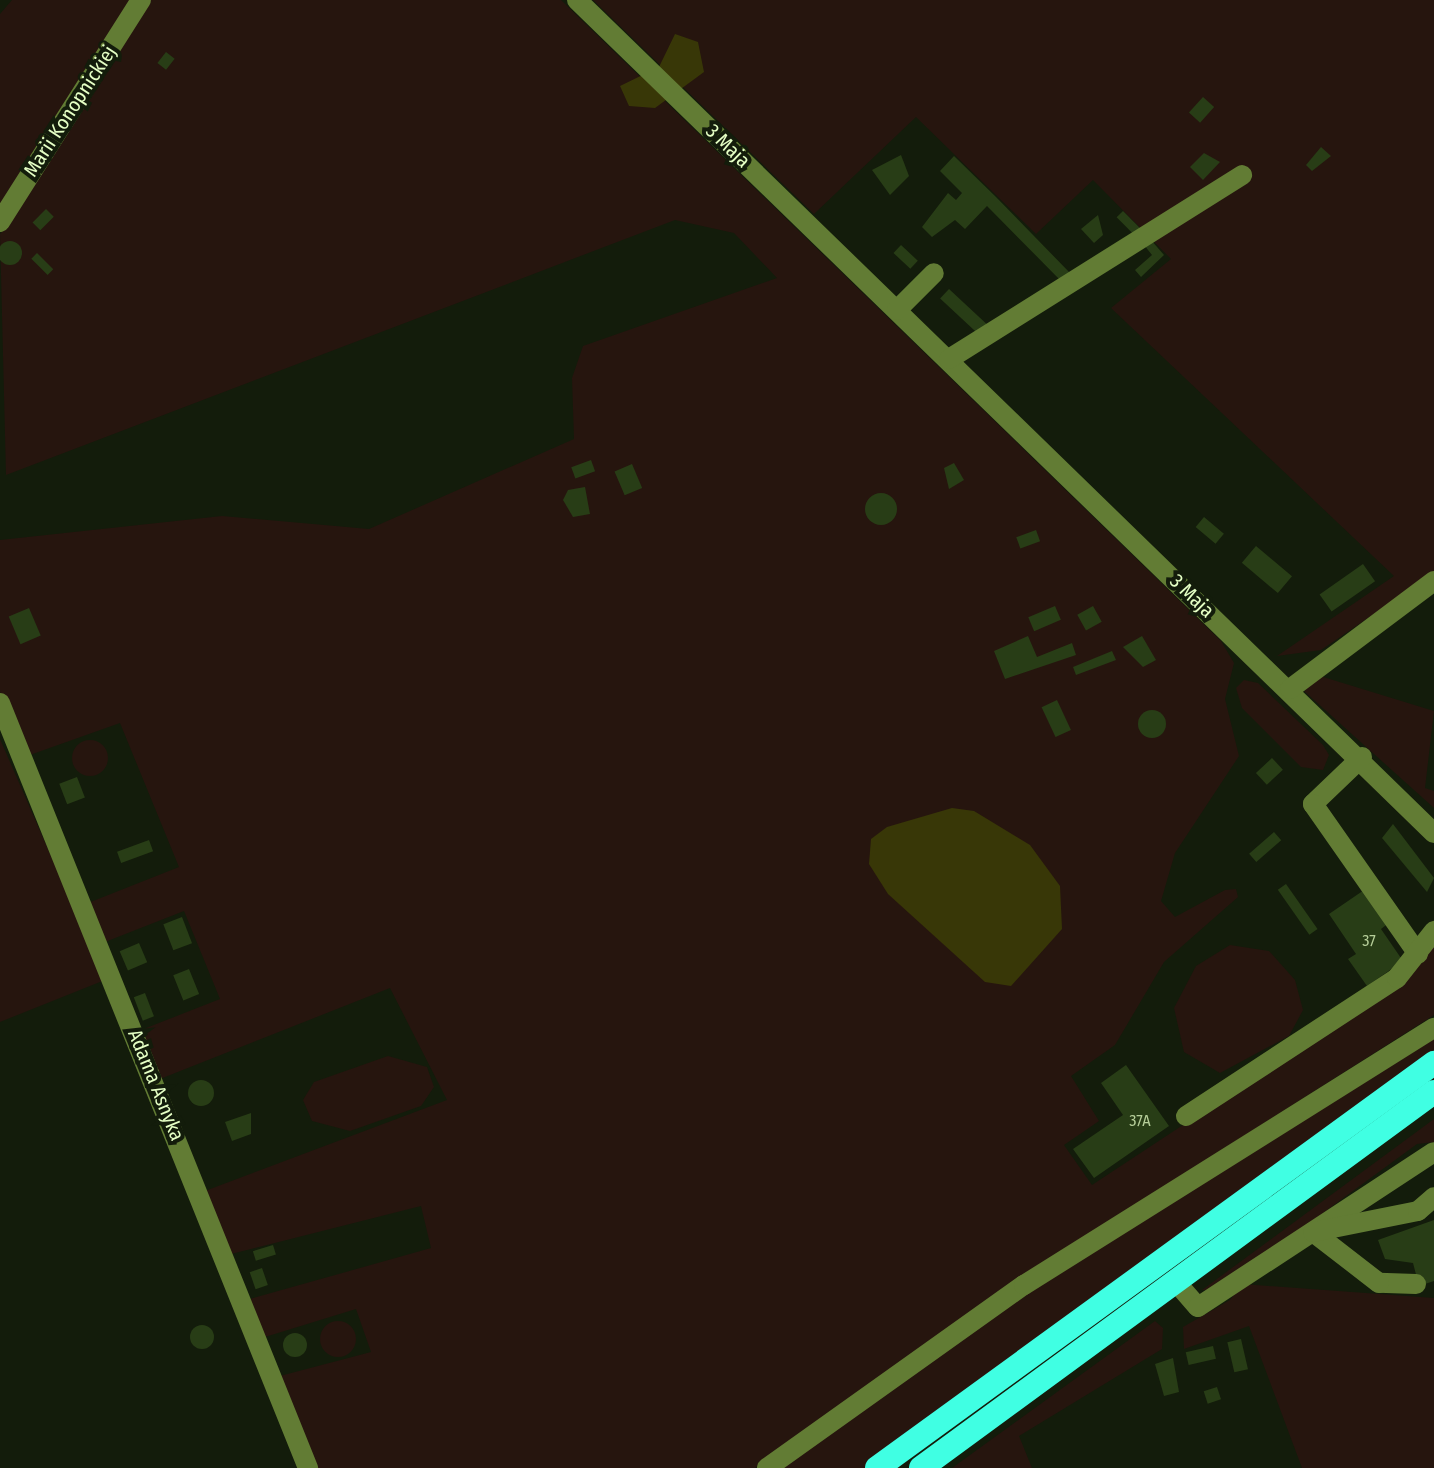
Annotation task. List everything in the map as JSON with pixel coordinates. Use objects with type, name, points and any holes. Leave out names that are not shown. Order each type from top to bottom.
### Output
[{"type":"highway","points":[[877,1468],[1434,1063]]},
{"type":"highway","points":[[921,1468],[1434,1092]]},
{"type":"street","name":"Marii Konopnickiej","points":[[0,222],[141,0]]},
{"type":"street","name":"3 Maja","points":[[577,0],[1362,757],[1434,833]]},
{"type":"street","points":[[949,359],[1242,175]]},
{"type":"street","points":[[897,310],[934,273]]},
{"type":"street","points":[[1290,689],[1434,581]]},
{"type":"street","name":"Adama Asnyka","points":[[0,703],[308,1468]]},
{"type":"street","points":[[1362,757],[1313,804],[1418,954]]},
{"type":"street","points":[[1186,1116],[1397,978],[1434,931]]},
{"type":"street","points":[[767,1468],[964,1324],[1434,1028]]},
{"type":"street","points":[[1176,1282],[1198,1307],[1434,1152]]},
{"type":"street","points":[[1313,1232],[1418,1211],[1434,1197]]},
{"type":"street","points":[[1313,1232],[1379,1283],[1416,1284]]},
{"type":"shaded area","points":[[12,0],[561,0],[1221,641],[1234,663],[1225,699],[1239,756],[1175,853],[1161,901],[1175,917],[1225,890],[1236,889],[1238,897],[1164,962],[1115,1045],[1071,1076],[1099,1121],[1064,1145],[1092,1185],[1395,985],[1434,942],[1434,1015],[986,1300],[755,1468],[317,1468],[280,1376],[371,1352],[356,1309],[265,1337],[250,1299],[431,1248],[421,1206],[231,1254],[205,1191],[447,1100],[390,988],[160,1079],[141,1030],[220,999],[184,911],[105,942],[88,903],[179,867],[120,723],[27,756],[0,692],[0,540],[222,516],[369,529],[574,439],[572,378],[583,346],[777,278],[734,233],[675,220],[6,475],[0,234],[11,222],[0,207],[0,14]]},
{"type":"shaded area","points":[[593,0],[1434,0],[1434,573],[1321,650],[1277,656],[1394,576],[1111,308],[1171,259],[1093,180],[1036,234],[916,117],[814,214]]},
{"type":"shaded area","points":[[675,34],[698,42],[704,72],[655,108],[629,106],[620,86],[659,67]]},
{"type":"shaded area","points":[[1320,676],[1434,711],[1425,788],[1434,791],[1434,808],[1304,691]]},
{"type":"shaded area","points":[[1244,680],[1258,683],[1323,745],[1329,755],[1323,770],[1301,767],[1242,708],[1236,688]]},
{"type":"shaded area","points":[[0,739],[105,980],[0,1022]]},
{"type":"shaded area","points":[[90,740],[103,745],[108,758],[103,771],[90,776],[77,771],[72,758],[77,745]]},
{"type":"shaded area","points":[[952,808],[974,811],[1030,845],[1060,886],[1062,929],[1011,986],[985,982],[888,894],[869,864],[871,839],[887,827]]},
{"type":"shaded area","points":[[1230,945],[1269,951],[1295,980],[1303,1010],[1289,1036],[1220,1073],[1184,1052],[1174,1008],[1196,966]]},
{"type":"shaded area","points":[[1434,1039],[1434,1053],[866,1468],[778,1468],[967,1331]]},
{"type":"shaded area","points":[[388,1056],[427,1067],[434,1087],[421,1106],[350,1131],[312,1121],[303,1100],[314,1082]]},
{"type":"shaded area","points":[[1434,1119],[1434,1142],[1417,1144],[1218,1290],[1202,1290]]},
{"type":"shaded area","points":[[1242,1284],[1434,1298],[1434,1468],[1302,1468],[1249,1326],[1184,1349],[1183,1327],[1230,1300]]},
{"type":"shaded area","points":[[338,1321],[350,1327],[356,1339],[350,1351],[338,1357],[326,1351],[320,1339],[326,1327]]},
{"type":"shaded area","points":[[1155,1321],[1163,1328],[1162,1349],[1019,1436],[1032,1468],[952,1468]]},
{"type":"building","points":[[166,52],[175,59],[166,70],[157,63]]},
{"type":"building","points":[[1203,97],[1214,107],[1200,123],[1189,113]]},
{"type":"building","points":[[1321,147],[1331,156],[1312,171],[1306,165]]},
{"type":"building","points":[[1204,153],[1220,162],[1203,180],[1190,167]]},
{"type":"building","points":[[901,155],[909,176],[890,195],[872,170]]},
{"type":"building","points":[[954,156],[1072,275],[1061,281],[987,206],[965,229],[955,220],[932,237],[922,227],[948,193],[956,200],[962,193],[940,171]]},
{"type":"building","points":[[46,209],[54,217],[40,230],[33,222]]},
{"type":"building","points":[[1123,211],[1145,233],[1139,239],[1117,217]]},
{"type":"building","points":[[1098,215],[1103,235],[1094,243],[1081,229]]},
{"type":"building","points":[[1151,240],[1164,255],[1141,277],[1135,270],[1152,255],[1144,245]]},
{"type":"building","points":[[10,241],[18,245],[22,253],[18,261],[10,265],[2,261],[-2,253],[2,245]]},
{"type":"building","points":[[901,245],[918,261],[910,269],[893,253]]},
{"type":"building","points":[[37,253],[53,269],[48,275],[31,259]]},
{"type":"building","points":[[949,289],[988,326],[980,335],[940,299]]},
{"type":"building","points":[[591,460],[595,471],[575,478],[571,467]]},
{"type":"building","points":[[954,463],[964,480],[949,489],[944,468]]},
{"type":"building","points":[[632,464],[642,488],[625,495],[615,471]]},
{"type":"building","points":[[585,487],[590,514],[573,517],[563,500],[568,490]]},
{"type":"building","points":[[881,493],[892,498],[897,509],[892,520],[881,525],[870,520],[865,509],[870,498]]},
{"type":"building","points":[[1204,517],[1224,534],[1216,544],[1196,527]]},
{"type":"building","points":[[1036,530],[1040,541],[1020,548],[1016,537]]},
{"type":"building","points":[[1256,546],[1292,576],[1278,593],[1242,563]]},
{"type":"building","points":[[1363,564],[1375,581],[1332,612],[1320,594]]},
{"type":"building","points":[[1055,606],[1061,620],[1034,631],[1028,617]]},
{"type":"building","points":[[1093,606],[1102,622],[1086,630],[1077,615]]},
{"type":"building","points":[[29,608],[41,636],[20,644],[9,617]]},
{"type":"building","points":[[1028,636],[1037,657],[1072,643],[1076,655],[1005,679],[994,651]]},
{"type":"building","points":[[1142,636],[1156,660],[1143,667],[1123,647]]},
{"type":"building","points":[[1112,651],[1116,660],[1076,675],[1073,667]]},
{"type":"building","points":[[1057,700],[1071,730],[1056,737],[1042,707]]},
{"type":"building","points":[[1152,710],[1162,714],[1166,724],[1162,734],[1152,738],[1142,734],[1138,724],[1142,714]]},
{"type":"building","points":[[1272,758],[1283,770],[1267,785],[1256,773]]},
{"type":"building","points":[[77,777],[85,798],[67,804],[59,784]]},
{"type":"building","points":[[1393,824],[1434,878],[1427,892],[1382,838]]},
{"type":"building","points":[[1274,832],[1281,840],[1256,862],[1249,854]]},
{"type":"building","points":[[149,840],[153,851],[121,863],[117,852]]},
{"type":"building","points":[[1286,884],[1318,929],[1309,935],[1278,890]]},
{"type":"building","points":[[1367,888],[1390,922],[1381,929],[1403,961],[1367,986],[1348,959],[1356,954],[1329,914]]},
{"type":"building","points":[[182,917],[192,943],[173,950],[163,924]]},
{"type":"building","points":[[139,943],[147,962],[128,971],[120,951]]},
{"type":"building","points":[[189,969],[199,994],[183,1000],[173,975]]},
{"type":"building","points":[[145,993],[154,1016],[143,1021],[134,997]]},
{"type":"building","points":[[1126,1065],[1169,1126],[1094,1178],[1073,1149],[1123,1115],[1101,1083]]},
{"type":"building","points":[[201,1080],[210,1084],[214,1093],[210,1102],[201,1106],[192,1102],[188,1093],[192,1084]]},
{"type":"building","points":[[251,1113],[251,1134],[232,1141],[225,1122]]},
{"type":"building","points":[[1434,1220],[1434,1281],[1419,1286],[1413,1263],[1385,1259],[1378,1240]]},
{"type":"building","points":[[273,1245],[276,1255],[256,1261],[253,1251]]},
{"type":"building","points":[[262,1268],[268,1285],[256,1289],[250,1272]]},
{"type":"building","points":[[202,1325],[210,1329],[214,1337],[210,1345],[202,1349],[194,1345],[190,1337],[194,1329]]},
{"type":"building","points":[[295,1333],[303,1337],[307,1345],[303,1353],[295,1357],[287,1353],[283,1345],[287,1337]]},
{"type":"building","points":[[1241,1339],[1248,1369],[1234,1372],[1227,1342]]},
{"type":"building","points":[[1213,1346],[1216,1359],[1189,1365],[1186,1352]]},
{"type":"building","points":[[1173,1358],[1179,1392],[1164,1396],[1155,1364]]},
{"type":"building","points":[[1217,1387],[1221,1399],[1208,1404],[1204,1391]]}]
